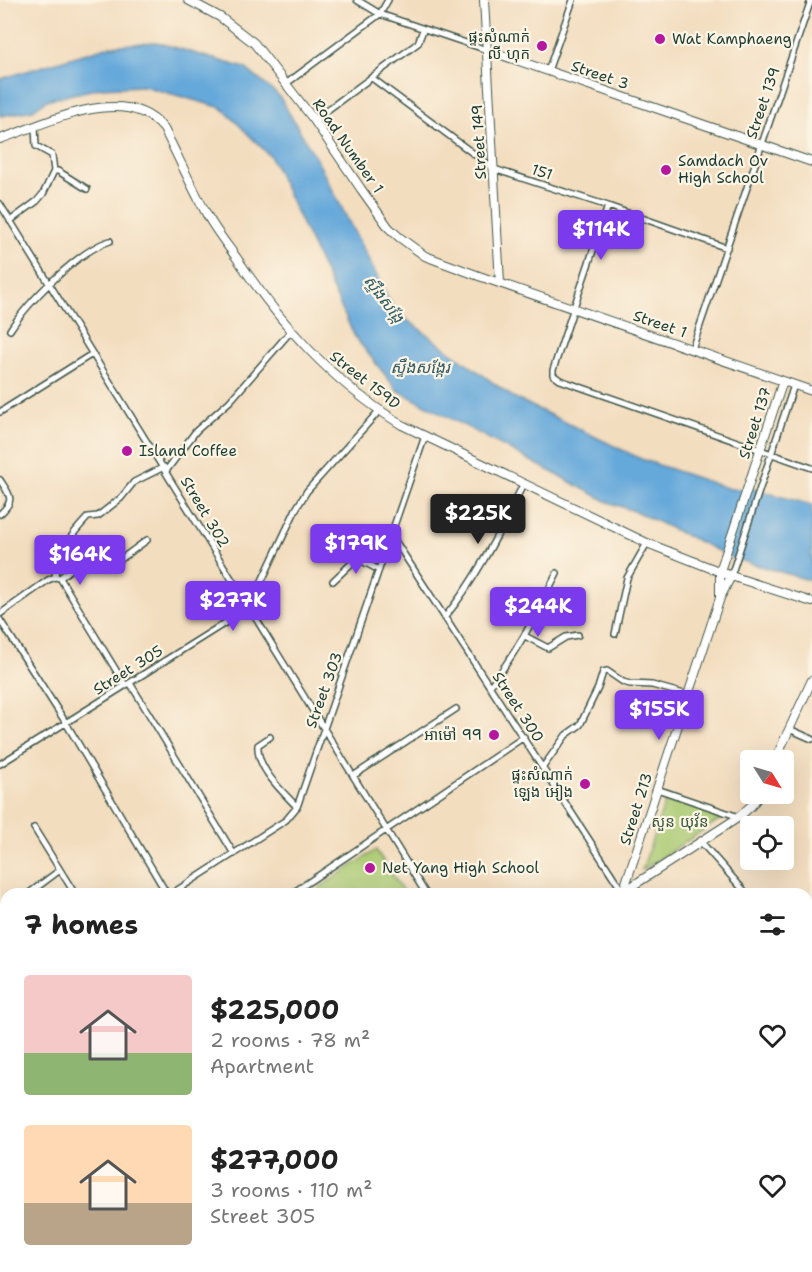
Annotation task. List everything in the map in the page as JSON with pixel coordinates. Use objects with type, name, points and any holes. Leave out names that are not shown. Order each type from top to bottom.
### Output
[{"type":"street","name":"Road Number 1","points":[[188,0],[220,17],[254,43],[315,120],[389,228],[416,250],[431,258],[500,283]]},
{"type":"street","name":"Street 3","points":[[357,0],[380,14],[423,30],[812,162]]},
{"type":"street","points":[[286,83],[380,14],[388,0]]},
{"type":"street","name":"Street 149","points":[[484,0],[500,283]]},
{"type":"street","points":[[548,71],[573,0]]},
{"type":"street","name":"Street 139","points":[[692,349],[811,0]]},
{"type":"street","points":[[315,120],[418,44],[423,30]]},
{"type":"street","name":"151","points":[[372,78],[494,170],[608,206],[727,248]]},
{"type":"street","name":"Street 159D","points":[[0,139],[86,110],[107,107],[135,110],[158,121],[174,147],[206,213],[253,282],[291,331],[324,366],[379,411],[402,425],[647,543],[731,576],[812,602]]},
{"type":"street","points":[[10,221],[37,201],[54,171],[52,155],[36,146],[35,128]]},
{"type":"street","points":[[54,171],[58,171],[87,189]]},
{"type":"street","name":"Street 302","points":[[0,204],[422,888]]},
{"type":"street","points":[[608,206],[572,308],[553,370],[554,375],[560,380],[812,468]]},
{"type":"street","points":[[10,330],[50,284],[90,250],[110,241]]},
{"type":"street","name":"Street 1","points":[[500,283],[812,391]]},
{"type":"street","points":[[234,854],[57,578],[55,566],[59,555],[88,517],[102,513],[121,498],[134,482],[165,469],[195,431],[230,401],[291,331]]},
{"type":"street","points":[[0,412],[92,354]]},
{"type":"street","name":"Street 137","points":[[723,559],[783,381]]},
{"type":"street","name":"Street 137","points":[[771,454],[794,385]]},
{"type":"street","points":[[249,608],[307,491],[379,411]]},
{"type":"street","name":"Street 303","points":[[179,888],[286,820],[297,807],[425,436]]},
{"type":"street","name":"Street 213","points":[[624,888],[720,598],[731,576],[771,454]]},
{"type":"street","points":[[0,480],[10,495],[11,501],[0,514]]},
{"type":"street","points":[[446,617],[483,560],[524,483]]},
{"type":"street","points":[[72,536],[113,566],[147,540]]},
{"type":"street","name":"Street 300","points":[[392,536],[524,737],[619,888]]},
{"type":"street","points":[[615,634],[627,578],[647,543]]},
{"type":"street","points":[[0,614],[80,562],[90,550]]},
{"type":"street","name":"Street 213","points":[[720,598],[720,571],[723,559]]},
{"type":"street","points":[[333,581],[354,561],[360,560],[380,570]]},
{"type":"street","points":[[490,686],[509,662],[525,636],[557,573]]},
{"type":"street","name":"Street 305","points":[[0,764],[249,608]]},
{"type":"street","points":[[0,620],[66,723],[165,888]]},
{"type":"street","points":[[525,636],[548,648],[568,636],[578,635]]},
{"type":"street","points":[[543,767],[566,735],[576,729],[585,718],[603,672],[607,671],[630,684],[652,685],[688,695]]},
{"type":"street","points":[[780,750],[812,680]]},
{"type":"street","points":[[353,776],[456,709]]},
{"type":"street","points":[[789,729],[812,740]]},
{"type":"street","points":[[270,737],[258,746],[257,753],[272,780],[297,807]]},
{"type":"street","points":[[300,888],[524,737]]},
{"type":"street","points":[[657,789],[739,817]]},
{"type":"street","points":[[630,888],[739,817],[753,804]]},
{"type":"street","points":[[34,828],[71,888]]},
{"type":"street","points":[[701,842],[742,888]]},
{"type":"street","points":[[36,888],[60,870]]},
{"type":"green space","name":"សួន យុវ័ន","points":[[667,796],[724,817],[642,870]]},
{"type":"green space","points":[[376,850],[401,888],[319,888]]},
{"type":"water","name":"ស្ទឹងសង្កែរ","points":[[156,42],[245,68],[279,96],[316,158],[395,311],[513,397],[641,459],[730,489],[754,489],[812,505],[812,581],[739,560],[734,564],[733,558],[637,512],[608,502],[397,390],[355,337],[270,156],[222,108],[143,86],[100,88],[47,100],[33,110],[0,116],[0,79],[110,46]]},
{"type":"place","name":"Wat Kamphaeng","points":[[660,39]]},
{"type":"place","name":"ផ្ទះសំណាក់ លី ហុក","points":[[542,46]]},
{"type":"place","name":"Samdach Ov High School","points":[[666,170]]},
{"type":"place","name":"Island Coffee","points":[[127,451]]},
{"type":"place","name":"អាម៉ៅ 99","points":[[494,735]]},
{"type":"place","name":"ផ្ទះសំណាក់ ឡេង អៀង","points":[[585,784]]},
{"type":"place","name":"Net Yang High School","points":[[370,868]]},
{"type":"water label","name":"ស្ទឹងសង្កែ","points":[[384,299]]}]
